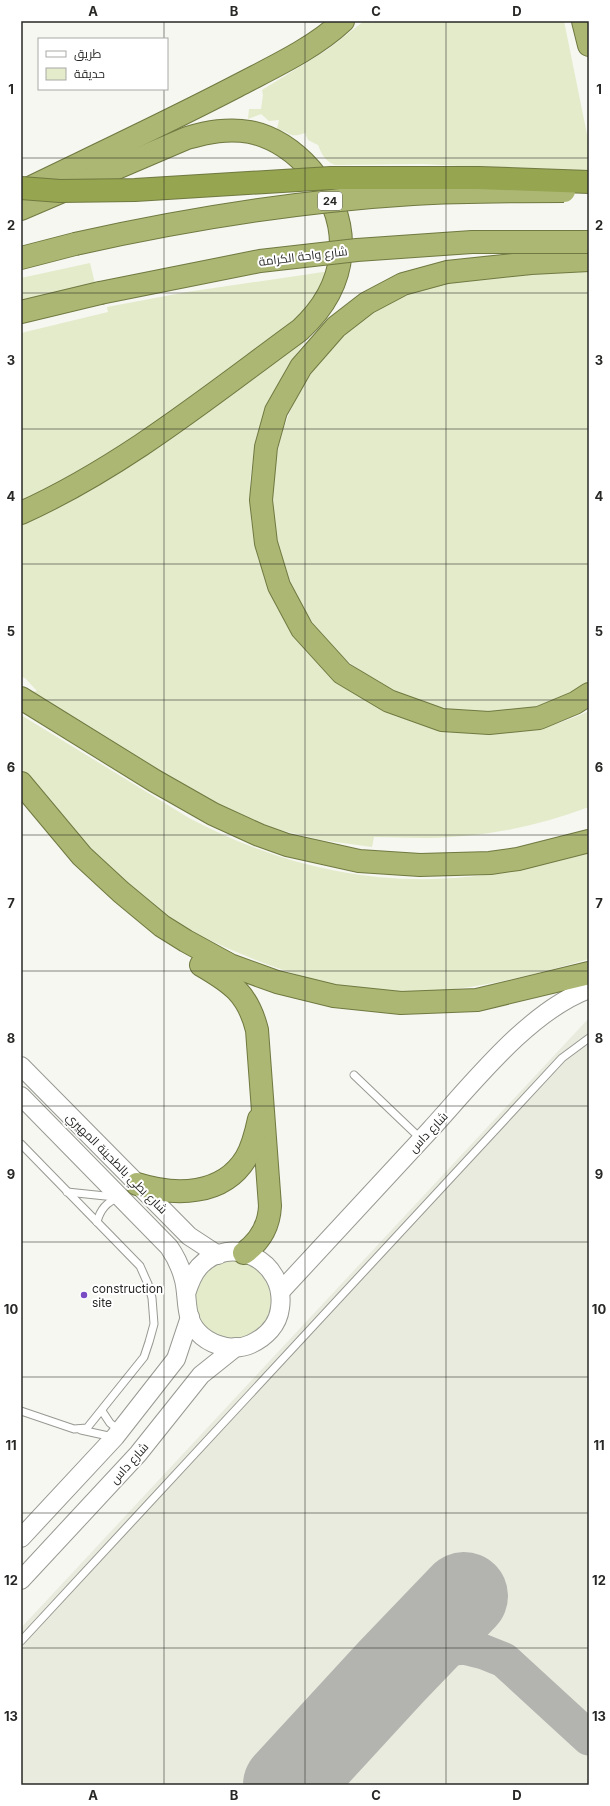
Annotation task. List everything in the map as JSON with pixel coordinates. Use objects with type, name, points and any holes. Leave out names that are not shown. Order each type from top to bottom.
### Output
[{"type":"highway","points":[[21,192],[171,120],[276,65],[306,48],[344,21]]},
{"type":"highway","points":[[583,21],[589,45]]},
{"type":"highway","points":[[21,209],[187,138],[211,132],[237,131],[256,134],[274,140],[304,162],[321,182],[334,206],[338,218],[341,244],[338,269],[330,291],[319,310],[300,330],[157,434],[121,458],[68,490],[21,513]]},
{"type":"highway","points":[[21,188],[60,191],[135,190],[331,178],[479,178],[589,182]]},
{"type":"highway","name":"24","points":[[21,258],[142,229],[210,217],[345,199],[482,191],[589,191]]},
{"type":"highway","name":"شارع واحة الكرامة","points":[[21,312],[100,293],[260,261],[357,250],[472,242],[589,242]]},
{"type":"highway","points":[[589,260],[531,263],[447,272],[403,284],[367,303],[336,327],[301,367],[276,411],[266,447],[261,500],[266,543],[279,586],[302,629],[342,673],[382,697],[442,720],[489,723],[539,718],[575,703],[589,694]]},
{"type":"highway","points":[[21,698],[161,785],[259,836],[287,845],[358,861],[420,865],[490,863],[518,859],[589,841]]},
{"type":"highway","points":[[21,783],[82,856],[121,892],[162,926],[230,965],[277,982],[334,996],[401,1003],[477,1000],[589,973]]},
{"type":"highway","points":[[35,801],[52,833],[85,874],[165,943],[220,976],[242,995],[251,1010],[257,1030],[270,1214],[265,1231],[244,1253]]},
{"type":"highway","points":[[129,1191],[185,1191],[207,1188],[225,1180],[240,1166],[250,1150],[263,1103]]},
{"type":"street","name":"شارع داس","points":[[280,1292],[497,1056],[541,1016],[574,994],[589,989]]},
{"type":"street","name":"شارع بطي بالطحينة المهيري","points":[[21,1066],[129,1191],[174,1254],[182,1270],[186,1294]]},
{"type":"street","name":"شارع بطي بالطحينة المهيري","points":[[23,1102],[129,1191],[189,1236],[218,1255]]},
{"type":"street","points":[[228,1252],[244,1253],[259,1259],[271,1269],[278,1283],[282,1299],[279,1314],[272,1328],[261,1339],[247,1346],[231,1348],[216,1344],[202,1336],[192,1324],[187,1310],[186,1294],[191,1278],[200,1266],[218,1255],[228,1252]]},
{"type":"street","points":[[21,1538],[118,1434],[176,1359],[190,1317]]},
{"type":"street","name":"شارع داس","points":[[21,1580],[138,1454],[202,1375],[236,1347]]},
{"type":"lane","points":[[21,1641],[562,1058],[589,1038]]},
{"type":"lane","points":[[354,1076],[421,1139]]},
{"type":"lane","points":[[21,1144],[140,1266],[152,1298],[154,1318],[144,1357],[91,1425],[83,1430],[78,1430]]},
{"type":"lane","points":[[67,1192],[129,1191]]},
{"type":"lane","points":[[97,1222],[99,1213],[105,1205],[129,1191]]},
{"type":"lane","points":[[21,1411],[78,1430],[118,1434]]},
{"type":"lane","points":[[102,1411],[118,1434]]},
{"type":"shaded area","points":[[589,1018],[589,1785],[21,1785],[21,1628]]},
{"type":"green space","points":[[364,21],[374,23],[369,21],[564,21],[589,144],[589,173],[422,164],[335,165],[326,160],[318,145],[308,140],[305,133],[293,135],[277,129],[279,120],[269,121],[261,114],[248,119],[249,109],[261,109],[263,95],[262,90],[327,50]]},
{"type":"green space","points":[[90,263],[98,296],[21,314],[21,278]]},
{"type":"green space","points":[[330,271],[312,308],[174,411],[87,468],[21,502],[21,333],[108,312],[107,307],[187,292]]},
{"type":"green space","points":[[560,271],[589,271],[589,684],[566,696],[548,703],[516,711],[490,713],[463,711],[436,706],[409,697],[384,686],[361,672],[341,655],[316,627],[296,595],[283,560],[275,524],[273,486],[278,449],[289,413],[307,380],[317,366],[338,341],[378,310],[408,295],[444,284],[463,280]]},
{"type":"green space","points":[[309,336],[287,367],[270,400],[257,438],[253,459],[250,480],[251,520],[258,558],[272,594],[314,658],[492,733],[529,730],[566,721],[589,711],[589,807],[538,823],[504,831],[469,836],[442,838],[374,837],[372,847],[321,840],[272,828],[248,819],[202,797],[32,692],[37,691],[25,678],[21,677],[21,525],[57,508],[124,467],[215,405]]},
{"type":"green space","points":[[21,715],[189,818],[238,841],[287,859],[336,871],[385,878],[435,879],[485,875],[537,866],[589,851],[589,959],[523,977],[478,986],[433,991],[385,992],[371,991],[321,981],[271,966],[227,948],[157,912],[129,889],[96,857],[65,822],[21,768]]},
{"type":"green space","points":[[233,1260],[248,1263],[261,1272],[270,1285],[273,1300],[270,1315],[261,1328],[248,1337],[233,1340],[218,1337],[205,1328],[196,1315],[193,1300],[196,1285],[205,1272],[218,1263]]},
{"type":"taxiway","points":[[391,1672],[427,1654],[445,1649],[464,1647],[484,1652],[504,1660],[589,1738]]},
{"type":"runway","points":[[287,1785],[391,1672],[464,1596]]},
{"type":"place","name":"construction site","points":[[84,1295]]}]
